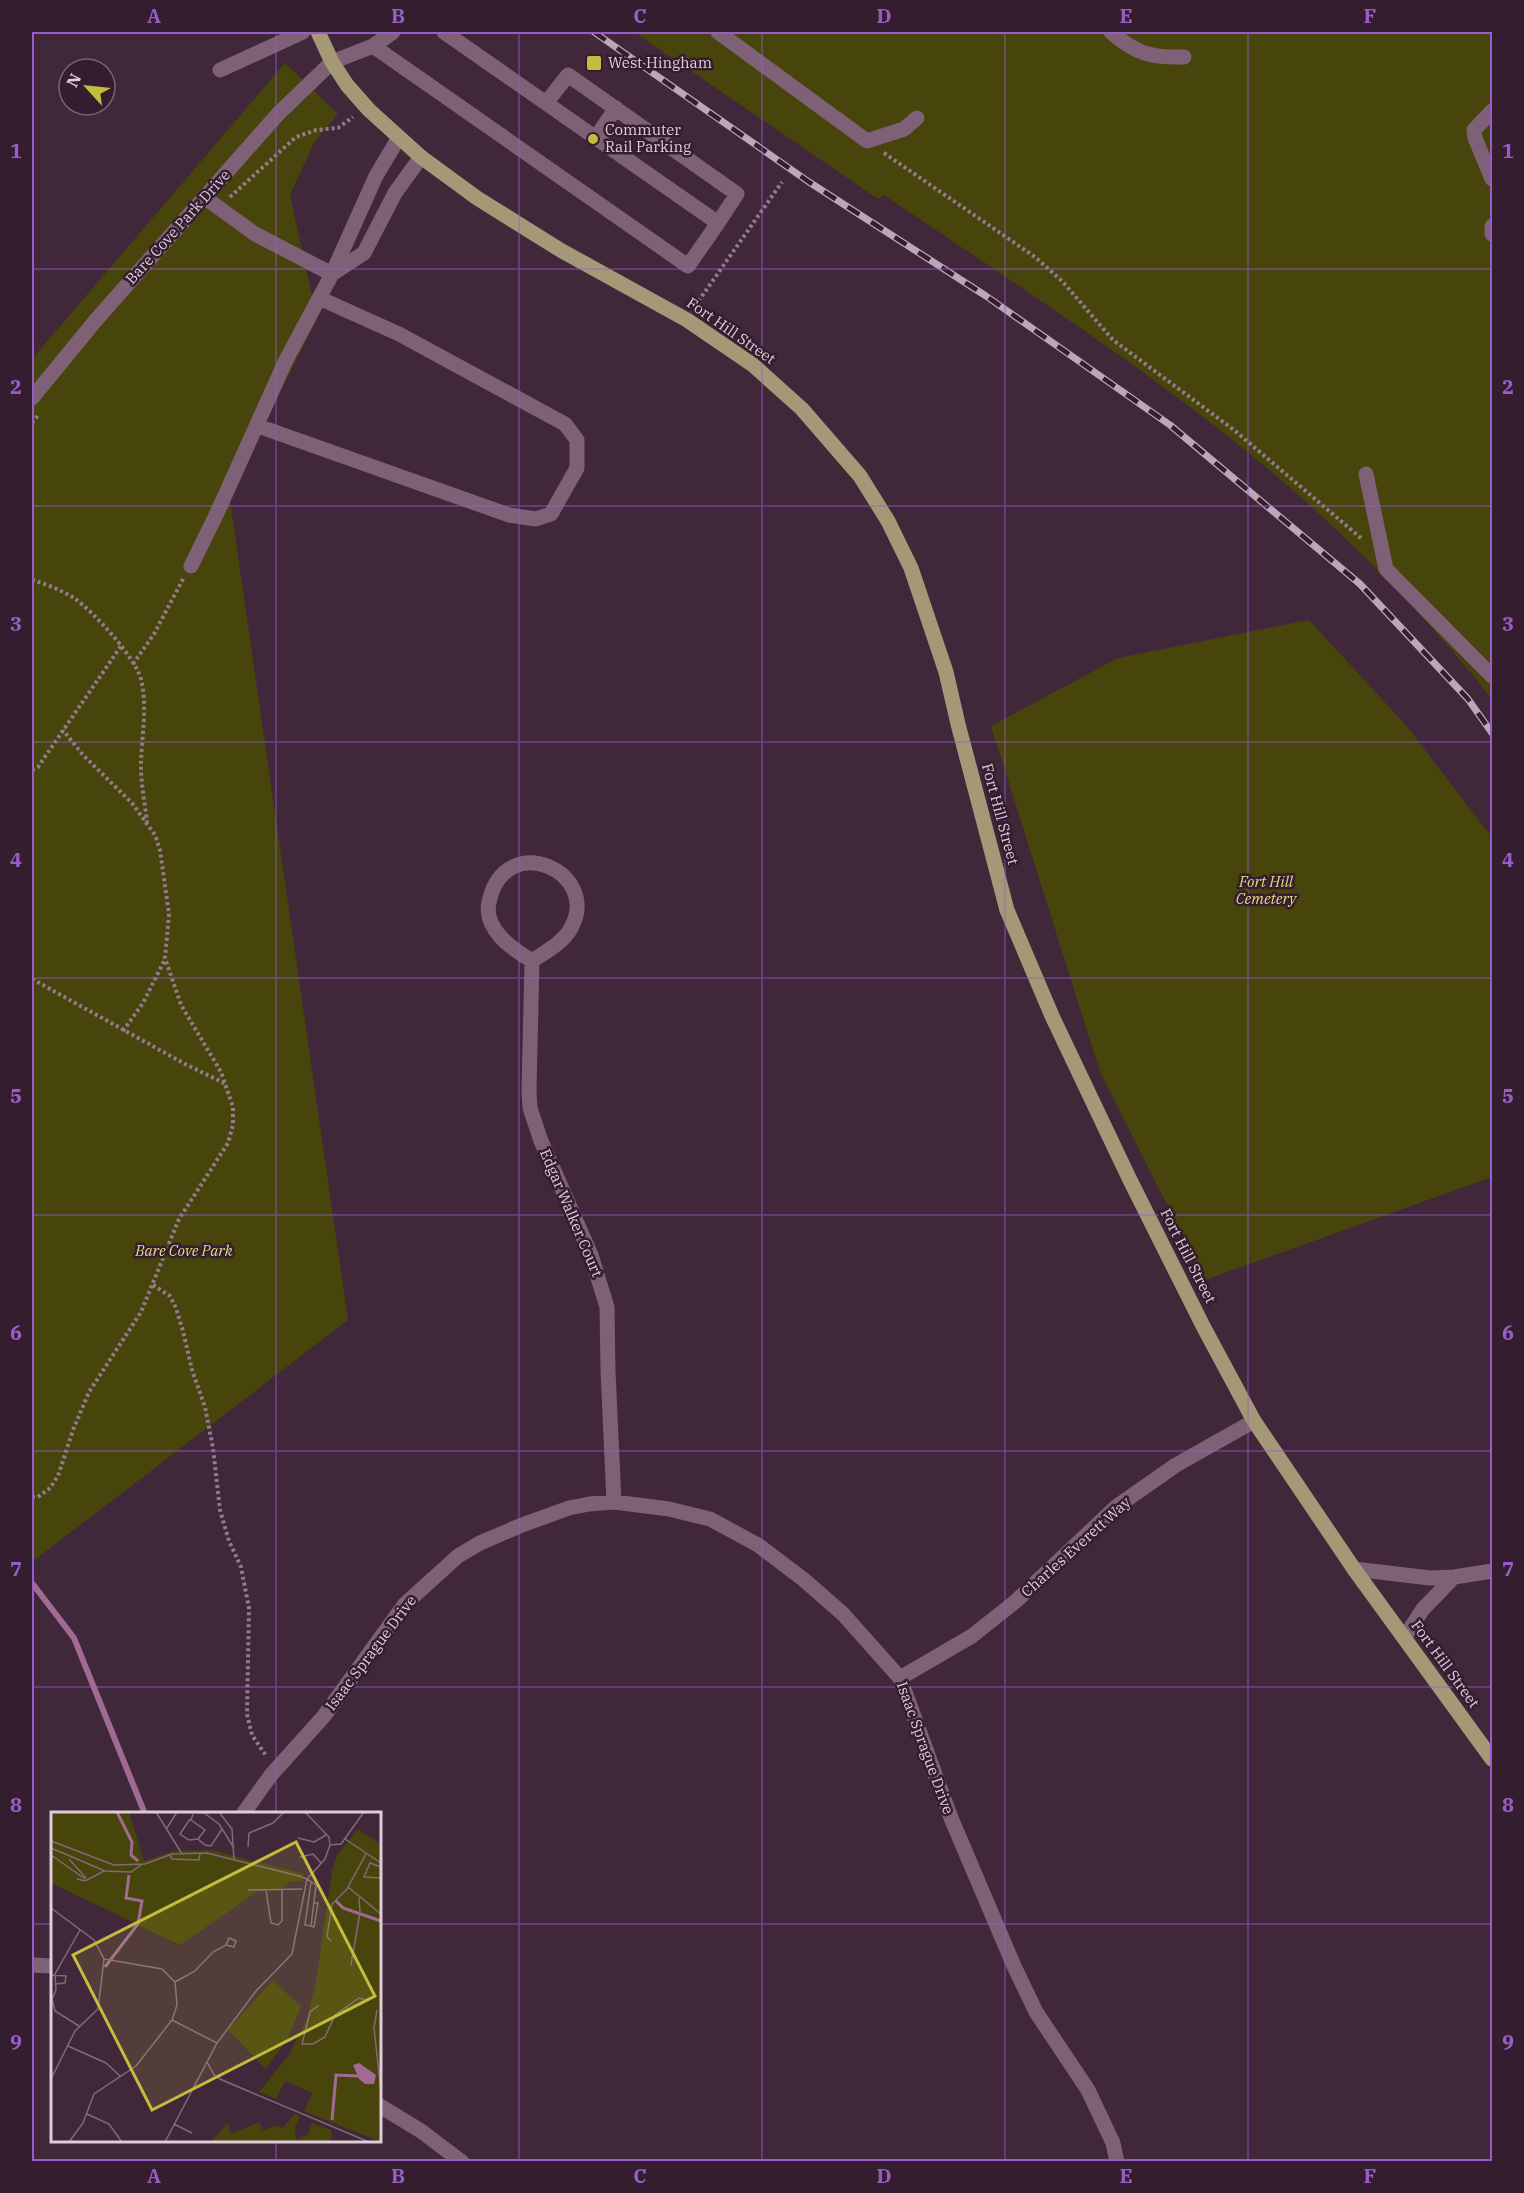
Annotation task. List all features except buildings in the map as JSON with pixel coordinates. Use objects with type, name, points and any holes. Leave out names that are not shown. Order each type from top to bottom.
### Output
[{"type":"main road","name":"Fort Hill Street","points":[[318,32],[332,62],[347,85],[398,139],[477,198],[562,251],[687,320],[753,365],[802,409],[860,476],[911,568],[946,672],[960,735],[1007,910],[1052,1016],[1129,1178],[1203,1326],[1254,1421],[1354,1569],[1492,1759]]},
{"type":"street","points":[[220,70],[303,32]]},
{"type":"street","points":[[332,62],[373,46],[393,32]]},
{"type":"street","points":[[444,32],[718,223]]},
{"type":"street","points":[[718,32],[867,141],[904,129],[916,118]]},
{"type":"street","points":[[1111,32],[1134,49],[1149,56],[1184,57]]},
{"type":"street","points":[[373,46],[688,266],[737,194],[568,75],[546,103]]},
{"type":"street","name":"Bare Cove Park Drive","points":[[32,398],[103,312],[278,114],[332,62]]},
{"type":"street","points":[[596,137],[616,108]]},
{"type":"street","points":[[1492,111],[1474,130],[1475,138],[1492,179]]},
{"type":"street","points":[[191,566],[258,426],[286,360],[332,274],[376,176],[398,139]]},
{"type":"street","points":[[332,274],[364,254],[394,193],[421,157]]},
{"type":"street","points":[[204,197],[255,234],[332,274]]},
{"type":"street","points":[[1492,226],[1492,234]]},
{"type":"street","points":[[258,426],[509,515],[536,519],[551,514],[577,468],[577,440],[565,424],[399,334],[319,298]]},
{"type":"street","points":[[1366,474],[1386,569],[1492,676]]},
{"type":"street","points":[[534,862],[546,865],[570,884],[577,905],[570,929],[556,944],[532,961],[516,951],[498,934],[488,918],[487,909],[494,885],[506,870],[513,865],[534,862]]},
{"type":"street","name":"Edgar Walker Court","points":[[532,961],[528,1064],[530,1108],[541,1141],[591,1255],[607,1306],[614,1502]]},
{"type":"street","name":"Charles Everett Way","points":[[900,1678],[972,1636],[1007,1608],[1116,1507],[1176,1465],[1254,1421]]},
{"type":"street","name":"Isaac Sprague Drive","points":[[245,1812],[278,1768],[324,1716],[405,1604],[458,1556],[480,1543],[547,1515],[589,1504],[614,1502],[669,1509],[710,1518],[758,1545],[803,1579],[843,1614],[900,1678],[951,1818],[1014,1966],[1036,2012],[1088,2090],[1113,2143],[1117,2162]]},
{"type":"street","points":[[1354,1569],[1430,1578],[1492,1571]]},
{"type":"street","points":[[1404,1638],[1423,1609],[1454,1577]]},
{"type":"street","points":[[32,1965],[51,1966]]},
{"type":"street","points":[[381,2107],[421,2131],[462,2162]]},
{"type":"path","points":[[218,207],[296,136],[316,130],[338,128],[366,106]]},
{"type":"path","points":[[867,141],[1035,257],[1062,281],[1113,340],[1234,430],[1364,540]]},
{"type":"path","points":[[687,320],[702,294],[782,182]]},
{"type":"path","points":[[32,423],[45,406]]},
{"type":"path","points":[[133,664],[154,634],[191,566]]},
{"type":"path","points":[[32,580],[62,591],[91,612],[121,646],[141,679],[144,703],[141,770],[147,823]]},
{"type":"path","points":[[32,770],[38,767],[121,646]]},
{"type":"path","points":[[63,730],[83,755],[132,803],[155,835],[160,850],[169,914],[165,958],[143,1003],[123,1031]]},
{"type":"path","points":[[32,1497],[38,1497],[50,1488],[58,1476],[89,1392],[141,1312],[179,1219],[228,1143],[233,1107],[226,1084],[181,1005],[165,958]]},
{"type":"path","points":[[32,979],[123,1031],[226,1084]]},
{"type":"path","points":[[153,1285],[170,1296],[176,1308],[192,1370],[205,1407],[213,1448],[220,1510],[229,1541],[241,1567],[249,1608],[247,1714],[252,1736],[261,1751],[278,1768]]},
{"type":"green space","points":[[634,32],[1492,32],[1492,699],[1432,628],[1368,560],[1265,466],[1229,437],[1059,313],[884,195],[878,199]]},
{"type":"green space","name":"Bare Cove Park","points":[[285,63],[338,114],[314,143],[290,195],[317,319],[229,493],[348,1320],[32,1562],[32,359]]},
{"type":"green space","name":"Fort Hill Cemetery","points":[[1309,620],[1405,724],[1492,837],[1492,1177],[1205,1280],[1100,1072],[991,726],[1118,658]]},
{"type":"waterway","points":[[32,1583],[74,1638],[144,1812]]},
{"type":"railway","points":[[594,32],[809,182],[986,296],[1170,425],[1360,584],[1468,699],[1492,733]]},
{"type":"place","name":"West Hingham","points":[[594,63]]},
{"type":"place","name":"Commuter Rail Parking","points":[[593,139]]}]
